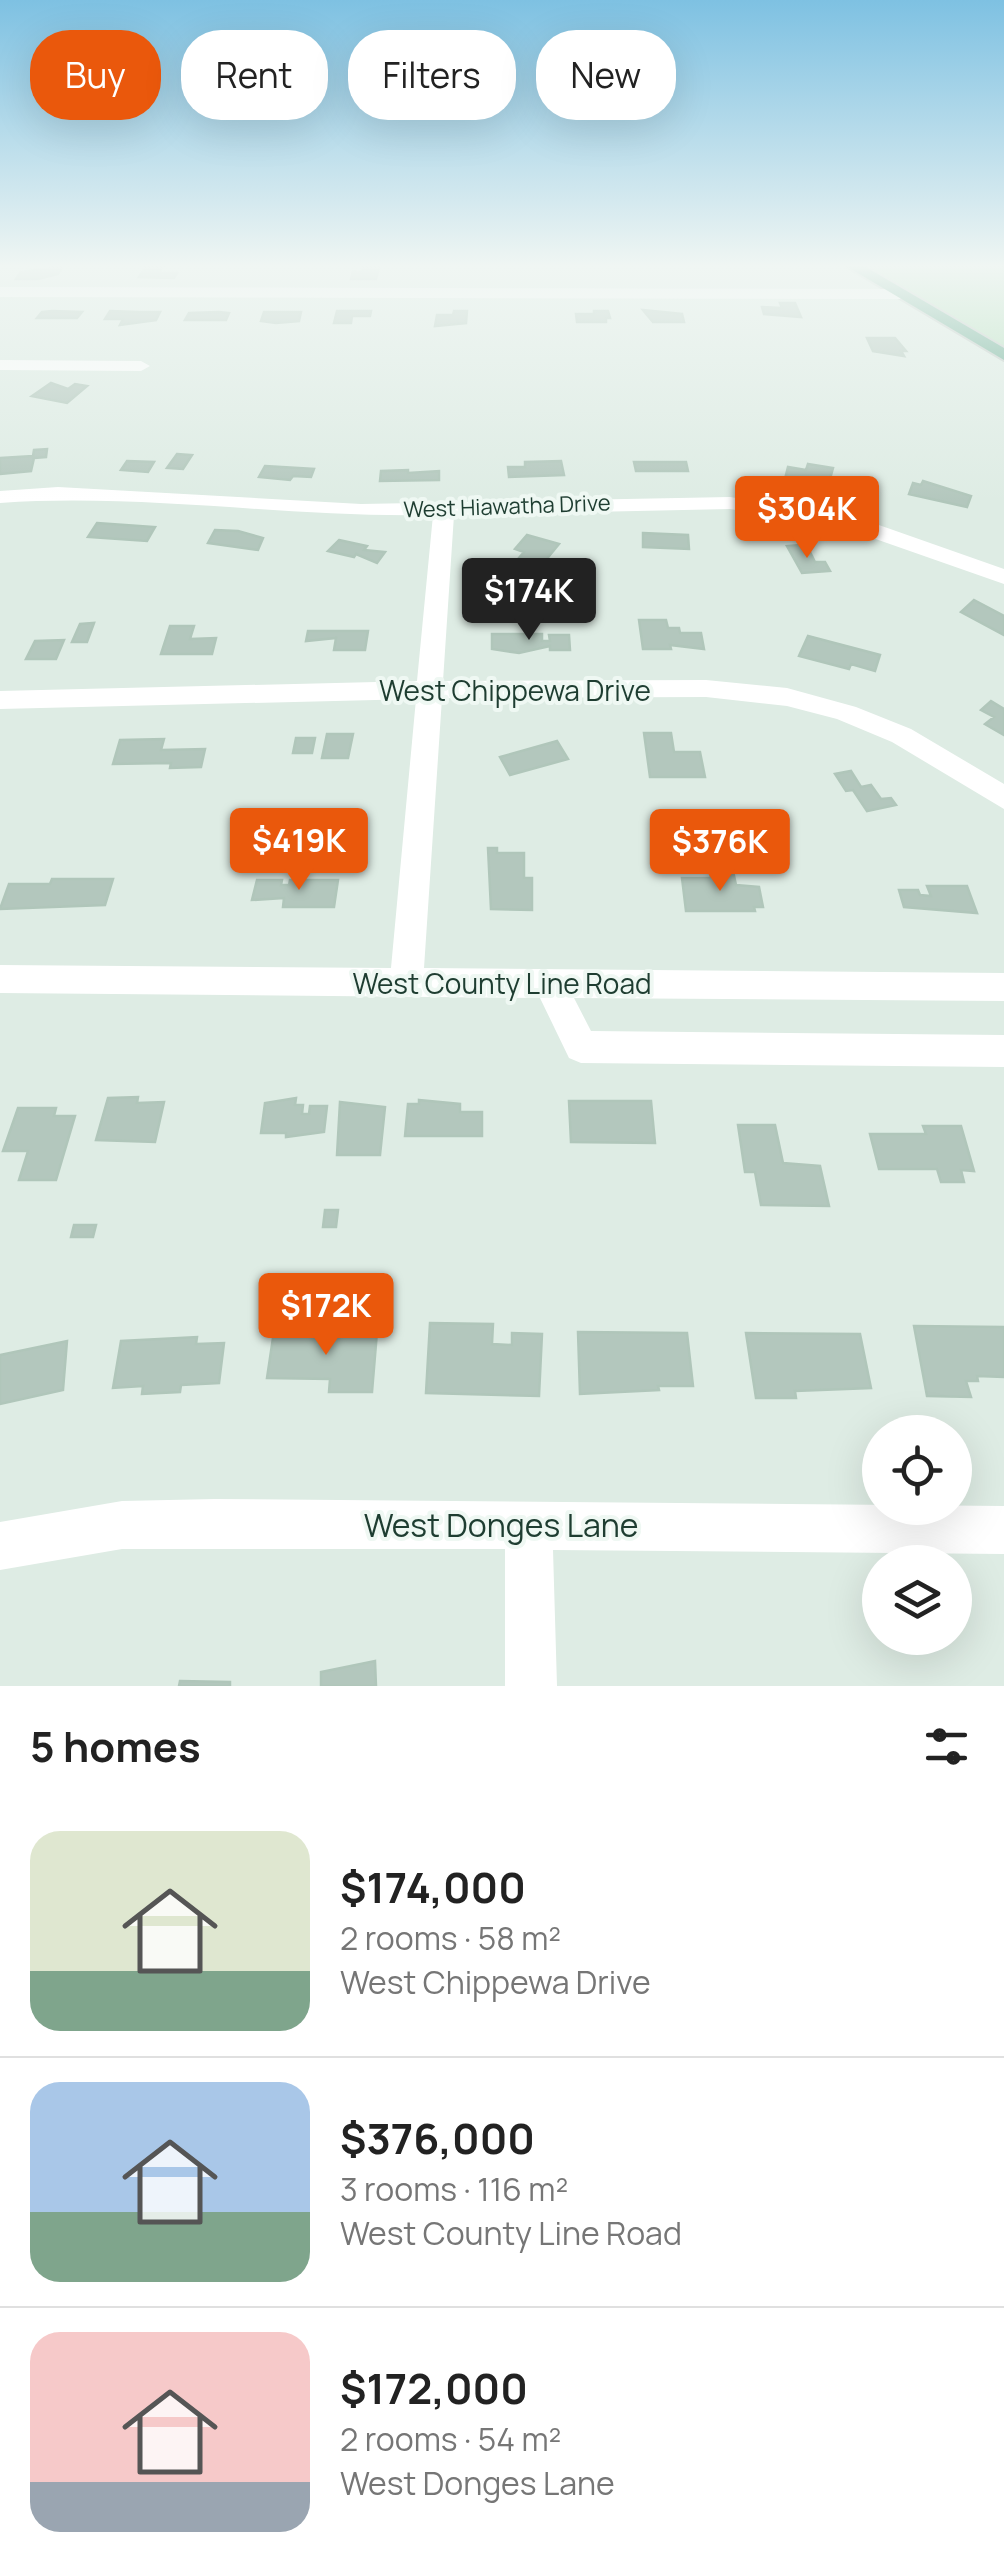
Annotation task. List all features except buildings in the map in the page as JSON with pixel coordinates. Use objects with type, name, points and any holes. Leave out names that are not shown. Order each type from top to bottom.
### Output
[{"type":"street","points":[[0,364],[142,366]]},
{"type":"street","name":"West Hiawatha Drive","points":[[0,497],[58,493],[361,510],[730,503],[851,523],[1004,576]]},
{"type":"street","points":[[406,983],[444,510]]},
{"type":"street","name":"West Chippewa Drive","points":[[0,700],[428,689],[730,691],[784,696],[902,733],[962,768],[1004,799]]},
{"type":"street","name":"West County Line Road","points":[[0,979],[1004,987]]},
{"type":"street","points":[[550,984],[580,1047],[1004,1051]]},
{"type":"street","name":"West Donges Lane","points":[[0,1546],[122,1525],[1004,1530]]},
{"type":"street","points":[[529,1525],[531,1686]]},
{"type":"green space","points":[[986,345],[1004,345],[1004,355]]}]
